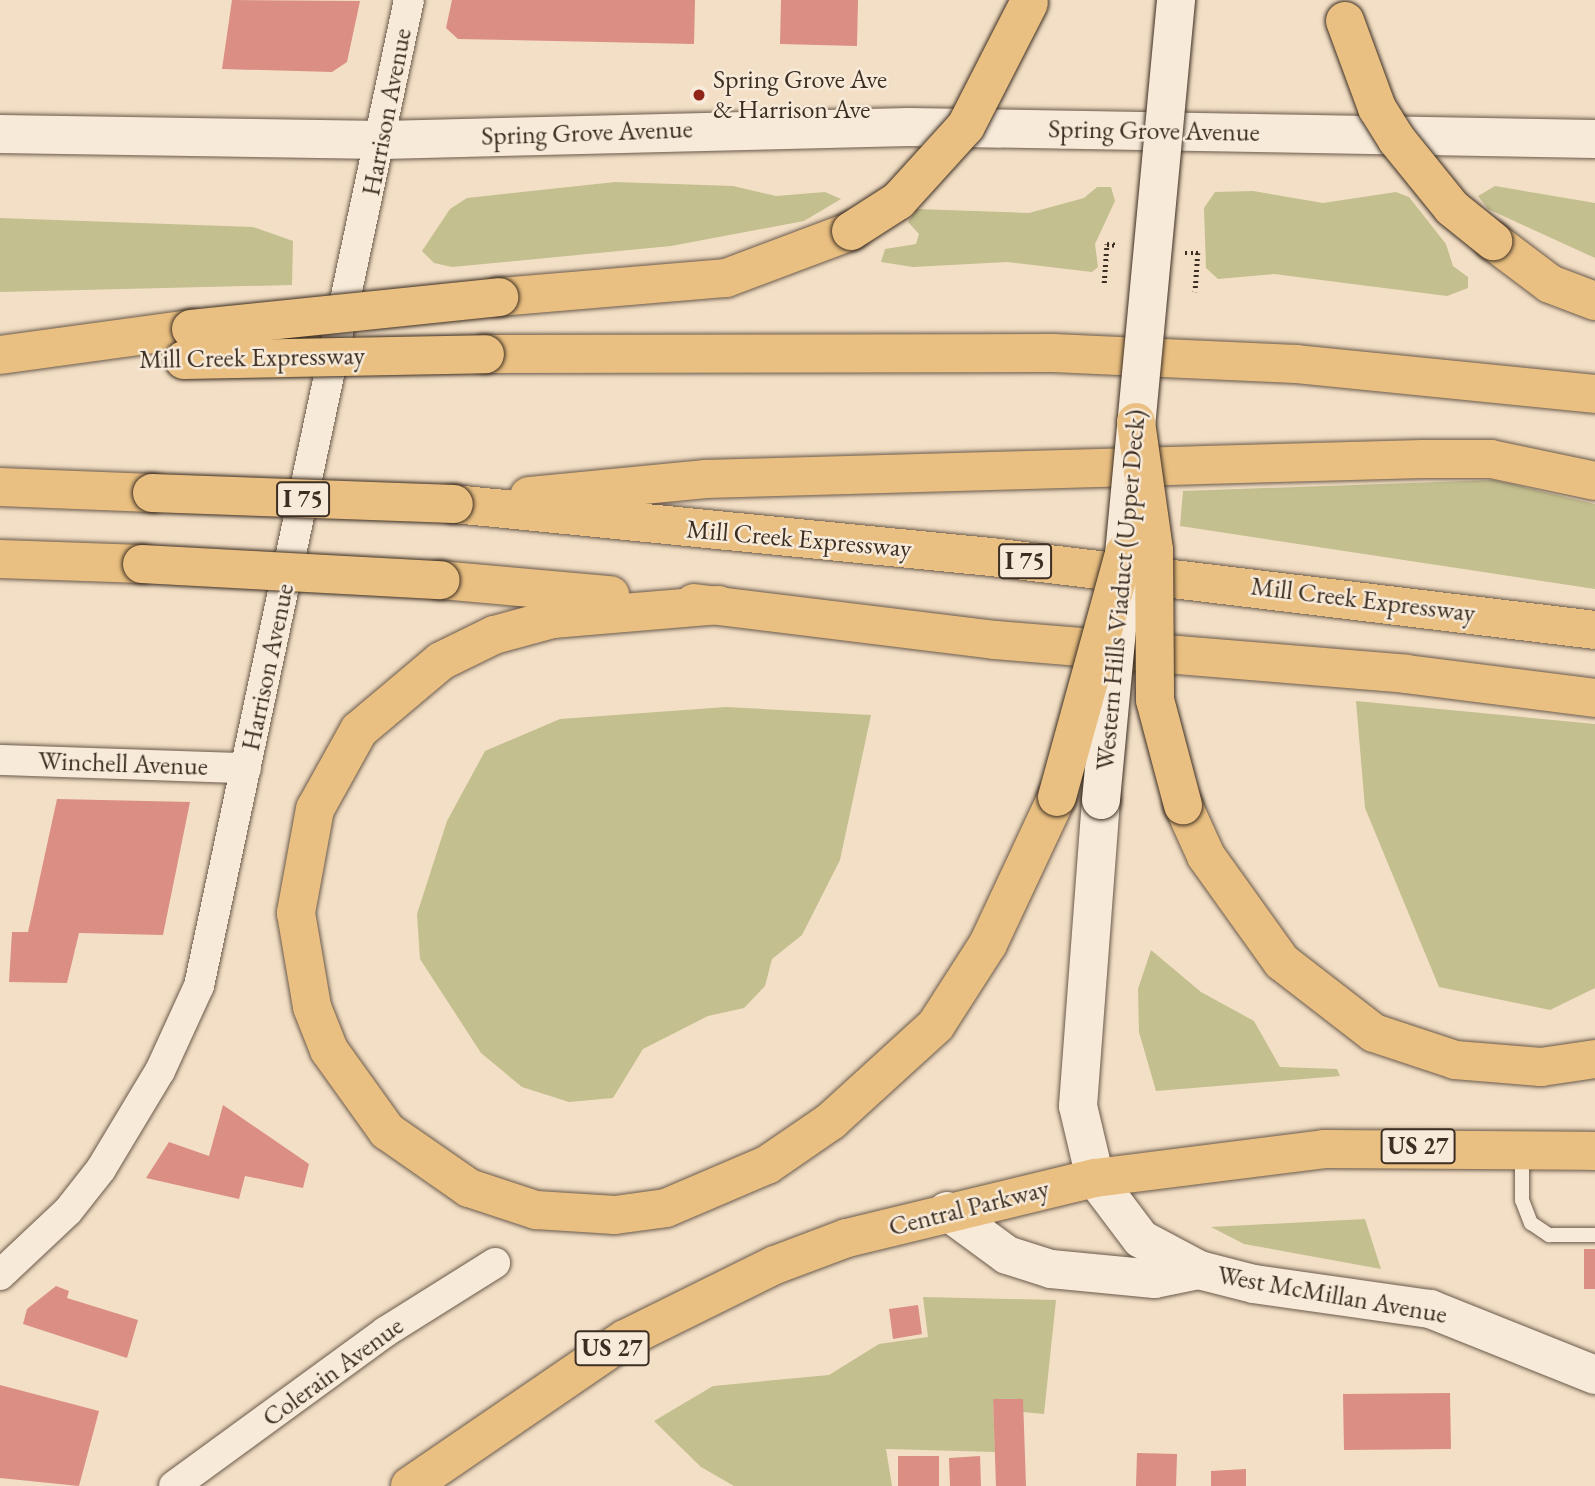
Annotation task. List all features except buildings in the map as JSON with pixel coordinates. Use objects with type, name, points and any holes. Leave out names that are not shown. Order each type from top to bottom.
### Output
[{"type":"main road","points":[[1159,131],[1174,0]]},
{"type":"main road","name":"Western Hills Viaduct (Upper Deck)","points":[[1095,1178],[1078,1106],[1101,800],[1174,0]]},
{"type":"main road","points":[[0,355],[187,344],[499,297],[726,278],[851,231],[898,201],[966,126],[1030,1]]},
{"type":"main road","points":[[1342,10],[1377,108],[1397,140],[1451,208],[1550,284],[1595,301]]},
{"type":"main road","name":"Spring Grove Avenue","points":[[0,134],[383,140],[697,129],[1159,131],[1595,139]]},
{"type":"main road","name":"Mill Creek Expressway","points":[[0,362],[187,344],[485,354],[1053,353],[1296,364],[1595,394]]},
{"type":"main road","points":[[1136,422],[1154,550],[1155,700],[1184,805],[1206,856],[1282,962],[1374,1033],[1455,1060],[1541,1067],[1595,1059]]},
{"type":"main road","points":[[454,504],[705,480],[1409,459],[1491,459],[1595,481]]},
{"type":"main road","name":"Mill Creek Expressway","points":[[0,487],[454,504],[1073,566],[1595,630]]},
{"type":"main road","points":[[719,605],[552,619],[494,635],[441,661],[359,730],[315,809],[296,913],[309,995],[329,1050],[387,1131],[469,1188],[536,1210],[615,1215],[678,1204],[767,1166],[831,1121],[936,1025],[988,944],[1057,797],[1124,553]]},
{"type":"main road","points":[[0,559],[441,580],[719,605],[996,640],[1406,674],[1595,698]]},
{"type":"main road","name":"Central Parkway","points":[[410,1486],[524,1405],[687,1305],[847,1238],[947,1211],[1095,1178],[1324,1149],[1595,1151]]},
{"type":"main road","name":"West McMillan Avenue","points":[[1095,1178],[1141,1238],[1199,1270],[1254,1284],[1430,1309],[1595,1375]]},
{"type":"main road","points":[[947,1211],[1007,1255],[1051,1269],[1155,1279],[1199,1270]]},
{"type":"street","name":"Harrison Avenue","points":[[0,1275],[68,1211],[101,1169],[170,1051],[199,986],[383,140],[409,0]]},
{"type":"street","name":"Winchell Avenue","points":[[0,760],[246,768]]},
{"type":"street","name":"Colerain Avenue","points":[[174,1486],[386,1332],[495,1263]]},
{"type":"lane","points":[[1522,1149],[1522,1200],[1531,1223],[1549,1235],[1595,1234]]},
{"type":"path","points":[[1104,282],[1107,244]]},
{"type":"path","points":[[1195,292],[1198,253]]},
{"type":"shaded area","points":[[615,182],[733,186],[776,196],[825,192],[841,199],[804,221],[671,246],[452,267],[434,263],[422,251],[450,209],[467,198]]},
{"type":"shaded area","points":[[1495,186],[1595,203],[1595,258],[1488,209],[1478,196]]},
{"type":"shaded area","points":[[1097,187],[1111,187],[1115,201],[1095,244],[1098,267],[1092,272],[1007,262],[913,267],[881,262],[885,249],[916,244],[919,234],[908,222],[917,209],[1029,213],[1084,198]]},
{"type":"shaded area","points":[[1253,191],[1323,203],[1396,192],[1409,197],[1446,244],[1453,266],[1468,277],[1468,288],[1447,296],[1274,274],[1218,279],[1206,268],[1204,208],[1215,192]]},
{"type":"shaded area","points":[[0,218],[253,227],[293,241],[292,285],[0,292]]},
{"type":"shaded area","points":[[1494,480],[1595,504],[1595,589],[1180,526],[1183,491]]},
{"type":"shaded area","points":[[1356,701],[1595,724],[1595,988],[1550,1010],[1439,987],[1365,808]]},
{"type":"shaded area","points":[[726,707],[871,715],[840,860],[802,935],[772,959],[765,986],[744,1008],[708,1016],[643,1049],[613,1098],[569,1102],[522,1087],[481,1053],[420,959],[417,914],[447,821],[485,751],[560,719]]},
{"type":"shaded area","points":[[1151,950],[1201,992],[1254,1021],[1280,1067],[1337,1069],[1340,1076],[1156,1091],[1139,1032],[1138,989]]},
{"type":"shaded area","points":[[1365,1219],[1381,1269],[1244,1244],[1211,1227]]},
{"type":"shaded area","points":[[923,1297],[1056,1300],[1044,1414],[1023,1412],[1023,1399],[993,1399],[995,1452],[886,1449],[892,1486],[734,1486],[701,1467],[654,1421],[713,1386],[829,1375],[879,1344],[928,1337]]},
{"type":"place","name":"Spring Grove Ave & Harrison Ave","points":[[699,95]]}]
